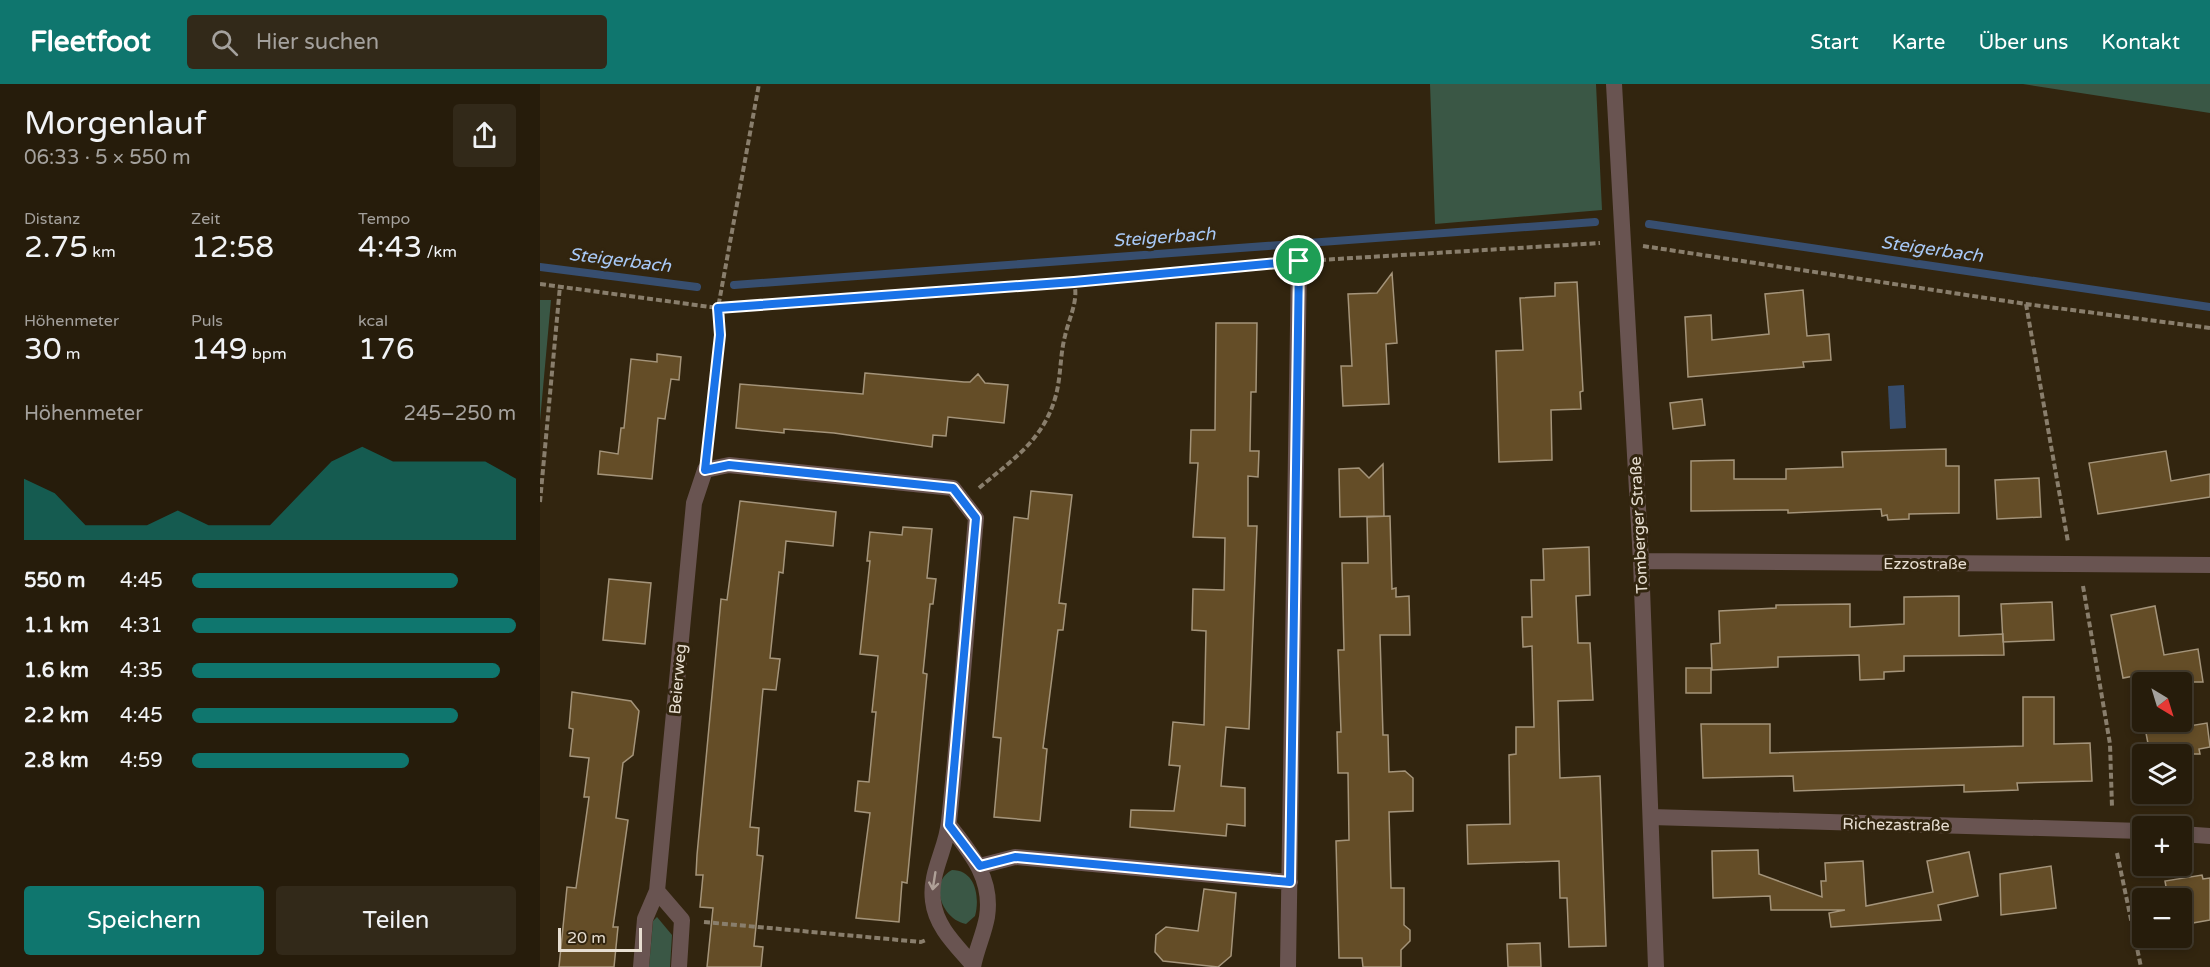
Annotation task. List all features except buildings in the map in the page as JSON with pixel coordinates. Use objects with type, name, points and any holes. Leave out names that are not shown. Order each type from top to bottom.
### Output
[{"type":"street","name":"Tomberger Straße","points":[[1614,84],[1621,242],[1641,561],[1656,967]]},
{"type":"street","points":[[1288,967],[1299,261]]},
{"type":"street","points":[[705,470],[729,465],[953,488],[976,518],[949,825],[934,876],[932,898],[935,912],[945,933],[973,966]]},
{"type":"street","name":"Beierweg","points":[[641,967],[645,919],[657,891],[694,503],[705,470]]},
{"type":"street","name":"Ezzostraße","points":[[1641,561],[2210,565]]},
{"type":"street","name":"Richezastraße","points":[[1651,817],[2132,830]]},
{"type":"street","points":[[949,825],[980,866],[988,899],[987,918],[973,966]]},
{"type":"street","points":[[2192,835],[2210,836]]},
{"type":"street","points":[[980,866],[1015,857],[1290,882]]},
{"type":"street","points":[[657,891],[682,920],[679,967]]},
{"type":"path","points":[[705,470],[720,335],[718,308],[759,84]]},
{"type":"path","points":[[540,284],[718,308],[1074,282],[1299,261],[1621,242],[2026,304],[2210,328]]},
{"type":"path","points":[[965,501],[1034,440],[1046,424],[1057,393],[1061,353],[1077,293],[1074,282]]},
{"type":"path","points":[[540,502],[560,286]]},
{"type":"path","points":[[2026,304],[2068,542],[2082,582],[2110,744],[2112,829],[2141,967]]},
{"type":"path","points":[[682,920],[921,942],[945,933]]},
{"type":"green space","points":[[1430,84],[1596,84],[1602,210],[1435,224]]},
{"type":"green space","points":[[2023,84],[2210,84],[2210,113]]},
{"type":"green space","points":[[540,300],[551,300],[540,421]]},
{"type":"green space","points":[[952,870],[966,875],[974,886],[977,901],[975,916],[966,924],[950,916],[941,900],[941,883]]},
{"type":"green space","points":[[657,917],[672,935],[670,967],[649,967],[653,921]]},
{"type":"water","points":[[1904,385],[1906,428],[1890,429],[1888,386]]},
{"type":"waterway","name":"Steigerbach","points":[[734,285],[1595,222]]},
{"type":"waterway","name":"Steigerbach","points":[[1649,224],[2210,307]]},
{"type":"waterway","name":"Steigerbach","points":[[540,267],[697,287]]},
{"type":"route","points":[[1299,261],[1290,882],[1015,857],[980,866],[949,825],[976,518],[953,488],[729,465],[705,470],[720,335],[718,308],[1074,282],[1299,261]]}]
